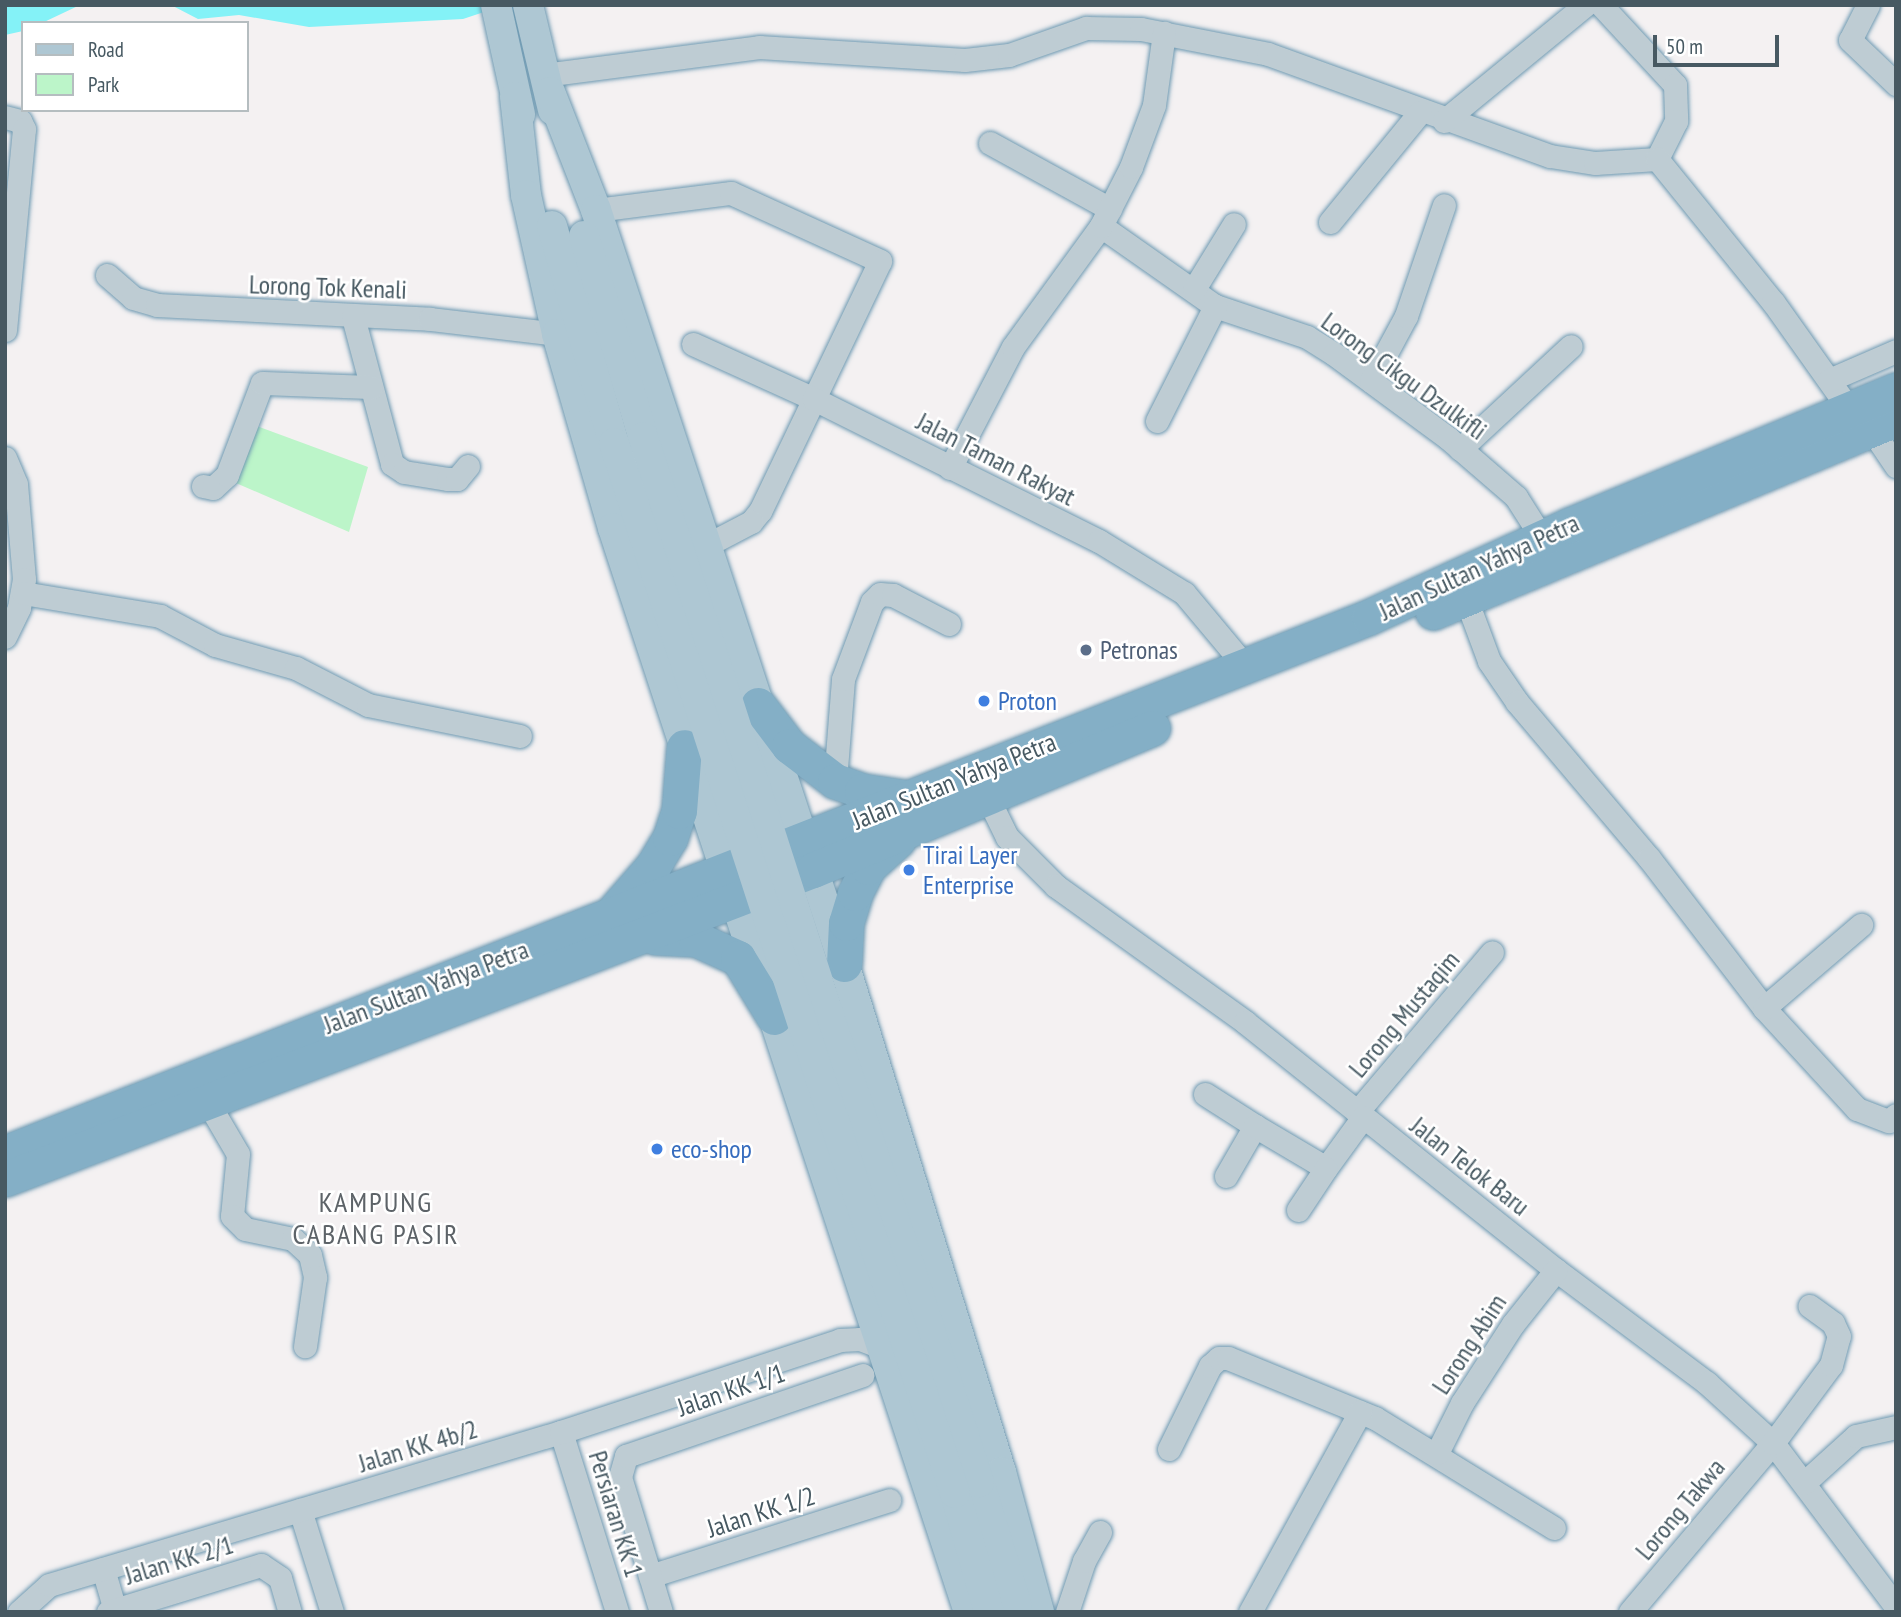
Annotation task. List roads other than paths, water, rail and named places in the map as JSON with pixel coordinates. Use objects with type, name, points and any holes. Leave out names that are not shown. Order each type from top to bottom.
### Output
[{"type":"highway","name":"Jalan Sultan Yahya Petra","points":[[5,1179],[207,1101],[620,928],[914,812],[1245,666],[1569,536],[1872,419],[1896,390]]},
{"type":"highway","name":"Jalan Sultan Yahya Petra","points":[[914,812],[987,796],[1466,599],[1569,536]]},
{"type":"highway","points":[[758,705],[789,746],[835,781],[914,812],[868,867],[846,923],[844,964]]},
{"type":"highway","points":[[690,763],[670,838],[620,928],[676,935],[719,947],[738,958],[774,1017]]},
{"type":"highway","name":"Jalan Sultan Yahya Petra","points":[[5,1153],[620,928]]},
{"type":"main road","points":[[496,5],[512,85],[526,195],[557,334],[612,528],[732,884],[969,1612]]},
{"type":"main road","points":[[528,5],[629,440]]},
{"type":"main road","points":[[544,74],[596,210],[844,964],[1001,1472],[1039,1612]]},
{"type":"main road","points":[[512,85],[967,1488],[1018,1612]]},
{"type":"main road","points":[[690,763],[722,790],[755,792],[767,787],[777,760]]},
{"type":"main road","points":[[759,970],[781,932],[795,922],[830,923]]},
{"type":"main road","points":[[967,1488],[989,1612]]},
{"type":"street","points":[[1444,121],[1585,5]]},
{"type":"street","points":[[1601,5],[1675,85],[1676,121],[1657,159]]},
{"type":"street","points":[[1868,5],[1850,40],[1896,84]]},
{"type":"street","points":[[544,74],[759,47],[965,60],[1009,55],[1086,28],[1164,33],[1268,54],[1334,75],[1420,112],[1550,156],[1595,163],[1657,159]]},
{"type":"street","points":[[950,468],[1034,313],[1106,218],[1147,134],[1164,33]]},
{"type":"street","points":[[1330,222],[1420,112]]},
{"type":"street","points":[[5,117],[20,121],[24,129],[5,330]]},
{"type":"street","name":"Lorong Cikgu Dzulkifli","points":[[990,143],[1106,218],[1216,306],[1307,337],[1371,381],[1460,449],[1516,498],[1569,536]]},
{"type":"street","points":[[1657,159],[1829,380],[1872,419],[1896,466]]},
{"type":"street","points":[[596,210],[731,193],[880,261],[760,511],[751,522],[705,546]]},
{"type":"street","points":[[1371,381],[1406,316],[1444,205]]},
{"type":"street","points":[[1194,289],[1234,224]]},
{"type":"street","name":"Lorong Tok Kenali","points":[[107,275],[133,298],[157,305],[430,319],[557,334]]},
{"type":"street","points":[[1157,421],[1216,306]]},
{"type":"street","points":[[353,317],[395,468],[448,479],[457,478],[468,466]]},
{"type":"street","name":"Jalan Taman Rakyat","points":[[693,344],[814,399],[1098,541],[1184,593],[1245,666]]},
{"type":"street","points":[[1460,449],[1571,346]]},
{"type":"street","points":[[1829,380],[1896,351]]},
{"type":"street","points":[[203,486],[213,488],[227,475],[262,383],[371,387]]},
{"type":"street","points":[[5,458],[16,484],[23,593],[5,637]]},
{"type":"street","points":[[23,593],[160,616],[215,645],[296,668],[368,705],[520,736]]},
{"type":"street","points":[[835,781],[844,679],[872,602],[880,594],[893,594],[949,624]]},
{"type":"street","points":[[1466,599],[1489,661],[1517,702],[1649,858],[1764,1008],[1857,1109],[1889,1121],[1896,1115]]},
{"type":"street","name":"Jalan Telok Baru","points":[[987,796],[1007,837],[1034,868],[1245,1022],[1556,1270],[1707,1383],[1773,1443],[1895,1606]]},
{"type":"street","points":[[1764,1008],[1861,925]]},
{"type":"street","name":"Lorong Mustaqim","points":[[1298,1210],[1360,1114],[1492,952]]},
{"type":"street","points":[[1205,1094],[1326,1168]]},
{"type":"street","points":[[207,1101],[238,1154],[232,1216],[245,1229],[293,1239],[310,1255],[315,1277],[305,1346]]},
{"type":"street","points":[[1226,1177],[1255,1126]]},
{"type":"street","name":"Lorong Abim","points":[[1437,1453],[1462,1403],[1506,1335],[1556,1270]]},
{"type":"street","points":[[840,1340],[856,1321],[865,1299]]},
{"type":"street","name":"Lorong Takwa","points":[[1630,1612],[1773,1443],[1838,1350],[1839,1336],[1833,1323],[1810,1306]]},
{"type":"street","name":"Jalan KK 4b/2","points":[[19,1612],[37,1591],[103,1569],[561,1432],[840,1340],[860,1339],[881,1347]]},
{"type":"street","points":[[1169,1449],[1210,1366],[1219,1358],[1360,1412],[1437,1453],[1554,1528]]},
{"type":"street","name":"Jalan KK 1/1","points":[[650,1576],[620,1477],[621,1462],[632,1453],[862,1375]]},
{"type":"street","points":[[1250,1612],[1360,1412]]},
{"type":"street","points":[[1804,1483],[1856,1436],[1896,1427]]},
{"type":"street","name":"Persiaran KK 1","points":[[561,1432],[617,1612]]},
{"type":"street","name":"Jalan KK 1/2","points":[[650,1576],[889,1500]]},
{"type":"street","points":[[300,1510],[332,1612]]},
{"type":"street","points":[[1067,1612],[1084,1561],[1100,1532]]},
{"type":"street","name":"Jalan KK 2/1","points":[[112,1611],[253,1566],[268,1567],[280,1578],[290,1612]]},
{"type":"street","points":[[103,1569],[112,1611]]},
{"type":"street","points":[[650,1576],[661,1612]]},
{"type":"street","points":[[1888,1612],[1895,1606]]},
{"type":"water","points":[[5,5],[80,5],[46,21],[21,21],[21,31],[5,35]]},
{"type":"water","points":[[171,5],[505,5],[463,19],[309,27],[239,15],[198,19]]},
{"type":"place","name":"Petronas","points":[[1086,650]]},
{"type":"place","name":"Proton","points":[[984,701]]},
{"type":"place","name":"Tirai Layer Enterprise","points":[[909,870]]},
{"type":"place","name":"eco-shop","points":[[657,1149]]},
{"type":"district","name":"KAMPUNG CABANG PASIR","points":[[376,1218]]}]
